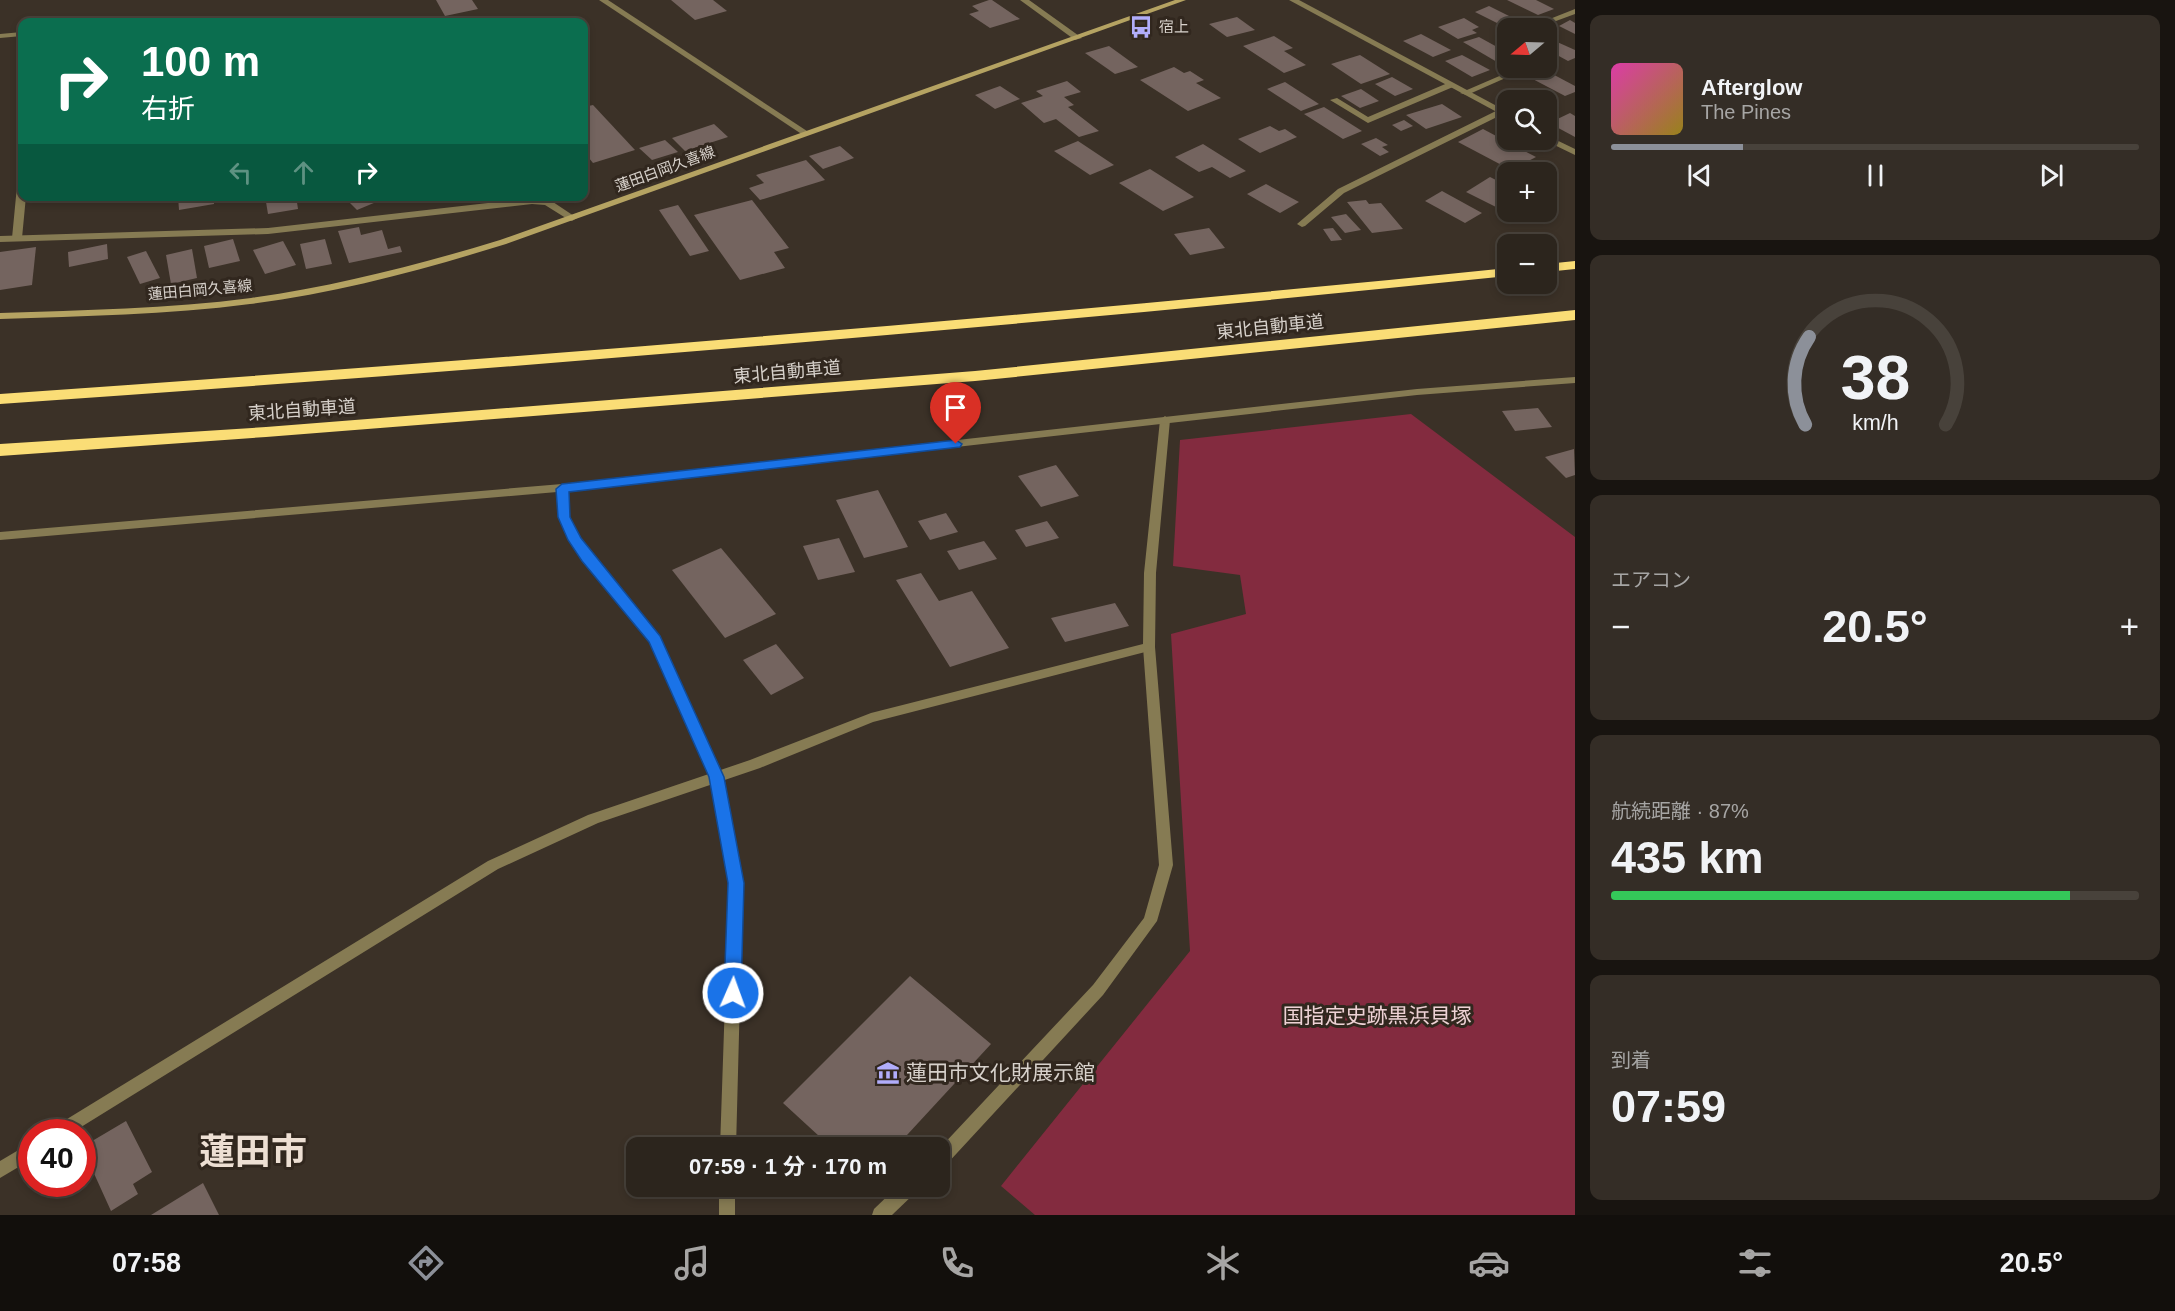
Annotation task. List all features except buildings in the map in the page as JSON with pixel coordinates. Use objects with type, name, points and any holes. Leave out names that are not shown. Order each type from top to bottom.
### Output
[{"type":"highway","points":[[1557,267],[1575,265]]},
{"type":"highway","name":"東北自動車道","points":[[0,399],[344,375],[1014,321],[1497,273]]},
{"type":"highway","name":"東北自動車道","points":[[0,450],[266,432],[975,376],[1575,315]]},
{"type":"main road","name":"蓮田白岡久喜線","points":[[0,316],[215,305],[323,289],[457,256],[572,218],[1180,0]]},
{"type":"street","points":[[603,0],[806,133]]},
{"type":"street","points":[[1024,0],[1078,38]]},
{"type":"street","points":[[1293,0],[1497,110]]},
{"type":"street","points":[[1557,18],[1575,11]]},
{"type":"street","points":[[0,36],[18,34]]},
{"type":"street","points":[[1464,93],[1500,78]]},
{"type":"street","points":[[1334,100],[1368,120],[1450,85]]},
{"type":"street","points":[[1302,224],[1341,191],[1497,117]]},
{"type":"street","points":[[1557,143],[1575,152]]},
{"type":"street","points":[[17,238],[21,201]]},
{"type":"street","points":[[0,239],[268,231],[532,201],[547,202],[572,218]]},
{"type":"street","points":[[0,536],[562,489],[1417,392],[1575,380]]},
{"type":"street","points":[[950,1148],[1098,990],[1150,921],[1166,865],[1149,647],[1151,561],[1165,420]]},
{"type":"street","points":[[562,489],[564,517],[575,540],[587,558],[655,640],[717,777],[736,883],[728,1137]]},
{"type":"street","points":[[81,1119],[493,865],[593,819],[756,764],[871,718],[1149,647]]},
{"type":"street","points":[[0,1170],[18,1159]]},
{"type":"street","points":[[726,1215],[727,1197]]},
{"type":"street","points":[[880,1215],[899,1197]]},
{"type":"green space","name":"国指定史跡黒浜貝塚","points":[[1411,414],[1575,537],[1575,1215],[1035,1215],[1001,1186],[1190,951],[1171,634],[1246,614],[1240,575],[1173,566],[1180,440]]},
{"type":"place","name":"宿上","points":[[1141,27]]},
{"type":"place","name":"蓮田市文化財展示館","points":[[888,1073]]},
{"type":"district","name":"蓮田市","points":[[253,1151]]},
{"type":"route","points":[[733,993],[736,883],[717,777],[655,640],[587,558],[575,540],[564,517],[562,489],[956,444]]}]
